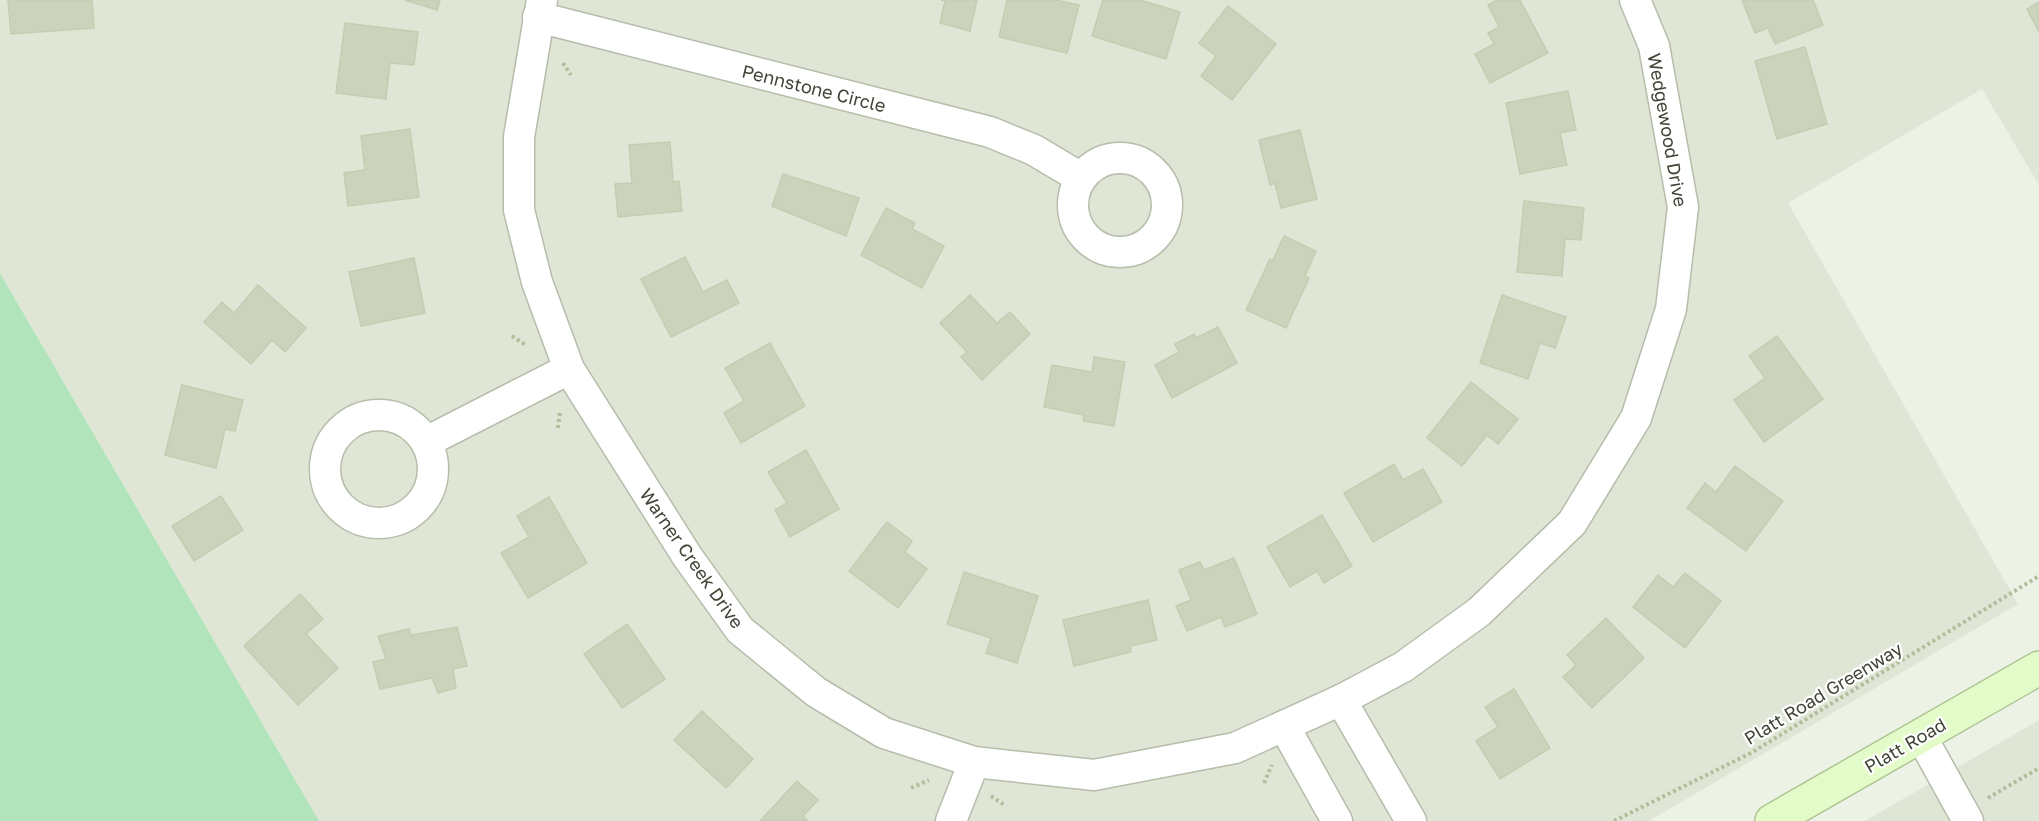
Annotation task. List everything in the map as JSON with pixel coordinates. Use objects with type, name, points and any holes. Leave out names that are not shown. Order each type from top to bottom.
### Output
[{"type":"main road","name":"Platt Road","points":[[1772,821],[2039,668]]},
{"type":"street","name":"Wedgewood Drive","points":[[1341,700],[1403,667],[1479,612],[1572,523],[1636,418],[1671,309],[1683,207],[1654,46],[1635,0]]},
{"type":"street","name":"Warner Creek Drive","points":[[540,9],[519,137],[519,210],[537,282],[569,369],[687,556],[740,630],[816,692],[884,733],[974,762],[1094,775],[1235,748],[1341,700]]},
{"type":"street","name":"Pennstone Circle","points":[[540,9],[990,132],[1034,150],[1081,178]]},
{"type":"street","points":[[426,442],[569,369]]},
{"type":"street","points":[[1341,700],[1411,821]]},
{"type":"street","points":[[1284,726],[1337,821]]},
{"type":"street","points":[[1921,736],[1965,817]]},
{"type":"street","points":[[951,821],[974,762]]},
{"type":"path","points":[[563,63],[571,75]]},
{"type":"path","points":[[512,336],[527,346]]},
{"type":"path","points":[[558,428],[560,409]]},
{"type":"path","name":"Platt Road Greenway","points":[[1614,821],[1751,753],[2039,576]]},
{"type":"path","points":[[1264,783],[1272,764]]},
{"type":"path","points":[[1965,817],[2039,768]]},
{"type":"shaded area","points":[[0,0],[2039,0],[2039,185],[1982,89],[1788,203],[2018,604],[1649,821],[319,821],[0,273]]},
{"type":"shaded area","points":[[2039,720],[2039,821],[1865,821]]},
{"type":"green space","points":[[0,273],[319,821],[0,821]]},
{"type":"building","points":[[8,0],[92,0],[94,28],[11,34]]},
{"type":"building","points":[[405,0],[440,0],[437,10]]},
{"type":"building","points":[[941,0],[977,0],[970,31],[940,23],[945,1]]},
{"type":"building","points":[[1007,0],[1056,0],[1079,5],[1067,53],[999,37]]},
{"type":"building","points":[[1103,0],[1140,0],[1180,12],[1166,59],[1092,36]]},
{"type":"building","points":[[1497,0],[1520,0],[1548,53],[1490,83],[1475,54],[1494,44],[1488,33],[1499,27],[1488,5]]},
{"type":"building","points":[[1742,0],[1813,0],[1823,25],[1775,44],[1768,28],[1755,33]]},
{"type":"building","points":[[2039,2],[2039,32],[2027,9]]},
{"type":"building","points":[[1228,6],[1276,44],[1232,100],[1201,76],[1216,56],[1199,43]]},
{"type":"building","points":[[345,23],[418,32],[414,65],[390,63],[386,99],[336,93]]},
{"type":"building","points":[[1805,47],[1827,124],[1777,139],[1755,61]]},
{"type":"building","points":[[1568,91],[1576,130],[1560,133],[1567,165],[1520,174],[1506,103]]},
{"type":"building","points":[[410,129],[419,197],[348,206],[344,173],[365,170],[361,136]]},
{"type":"building","points":[[1300,130],[1317,199],[1281,208],[1275,183],[1270,185],[1259,140]]},
{"type":"building","points":[[670,142],[673,182],[679,181],[682,211],[618,217],[615,184],[632,183],[629,145]]},
{"type":"building","points":[[783,174],[859,198],[846,236],[772,206]]},
{"type":"building","points":[[1524,201],[1584,208],[1581,240],[1565,239],[1562,276],[1517,272]]},
{"type":"building","points":[[886,208],[915,223],[912,229],[944,246],[922,288],[861,255]]},
{"type":"building","points":[[1284,236],[1316,251],[1305,276],[1309,278],[1286,328],[1246,310],[1270,259],[1272,262]]},
{"type":"building","points":[[685,257],[703,292],[727,280],[739,303],[671,337],[641,279]]},
{"type":"building","points":[[414,258],[425,313],[361,326],[349,272]]},
{"type":"building","points":[[258,285],[306,328],[285,352],[272,340],[251,364],[204,322],[222,302],[234,313]]},
{"type":"building","points":[[970,295],[997,323],[1010,312],[1030,334],[982,380],[961,357],[967,352],[940,323]]},
{"type":"building","points":[[1502,295],[1566,317],[1555,348],[1540,343],[1528,379],[1480,363]]},
{"type":"building","points":[[1218,327],[1237,363],[1172,398],[1155,365],[1179,352],[1175,344],[1194,334],[1196,338]]},
{"type":"building","points":[[1777,336],[1823,399],[1764,442],[1734,400],[1765,378],[1749,356]]},
{"type":"building","points":[[770,343],[805,406],[741,443],[724,413],[744,401],[725,368]]},
{"type":"building","points":[[1094,357],[1125,362],[1114,426],[1083,421],[1084,415],[1044,407],[1052,365],[1092,372]]},
{"type":"building","points":[[1471,382],[1518,419],[1498,444],[1487,435],[1462,466],[1427,438]]},
{"type":"building","points":[[182,385],[243,400],[235,431],[225,429],[216,468],[165,455]]},
{"type":"building","points":[[806,450],[839,509],[790,537],[775,510],[787,503],[768,472]]},
{"type":"building","points":[[1394,464],[1403,480],[1423,469],[1442,502],[1373,542],[1344,493]]},
{"type":"building","points":[[1735,466],[1783,501],[1746,551],[1687,508],[1705,483],[1716,492]]},
{"type":"building","points":[[221,496],[243,530],[194,561],[172,526]]},
{"type":"building","points":[[549,497],[587,563],[528,598],[501,553],[529,537],[517,516]]},
{"type":"building","points":[[1322,515],[1352,566],[1324,583],[1317,571],[1290,587],[1267,547]]},
{"type":"building","points":[[887,522],[912,541],[905,552],[927,569],[898,608],[849,571]]},
{"type":"building","points":[[1234,558],[1257,614],[1225,627],[1221,617],[1187,631],[1176,606],[1191,600],[1179,570],[1200,562],[1204,570]]},
{"type":"building","points":[[964,572],[1038,596],[1017,663],[986,653],[991,638],[947,624]]},
{"type":"building","points":[[1685,573],[1721,601],[1685,648],[1633,607],[1658,575],[1673,587]]},
{"type":"building","points":[[300,594],[323,619],[306,634],[338,668],[298,705],[244,646]]},
{"type":"building","points":[[1148,600],[1157,640],[1130,646],[1131,652],[1074,666],[1063,620]]},
{"type":"building","points":[[1606,618],[1644,658],[1592,708],[1563,677],[1576,665],[1567,655]]},
{"type":"building","points":[[627,624],[665,679],[622,708],[584,654]]},
{"type":"building","points":[[457,627],[467,666],[453,669],[456,688],[438,693],[432,678],[380,689],[373,662],[386,659],[378,636],[409,629],[411,635]]},
{"type":"building","points":[[1514,689],[1550,748],[1500,779],[1476,741],[1498,727],[1485,707]]},
{"type":"building","points":[[702,711],[753,759],[726,788],[674,740]]},
{"type":"building","points":[[797,781],[818,800],[803,816],[808,821],[760,821]]}]
